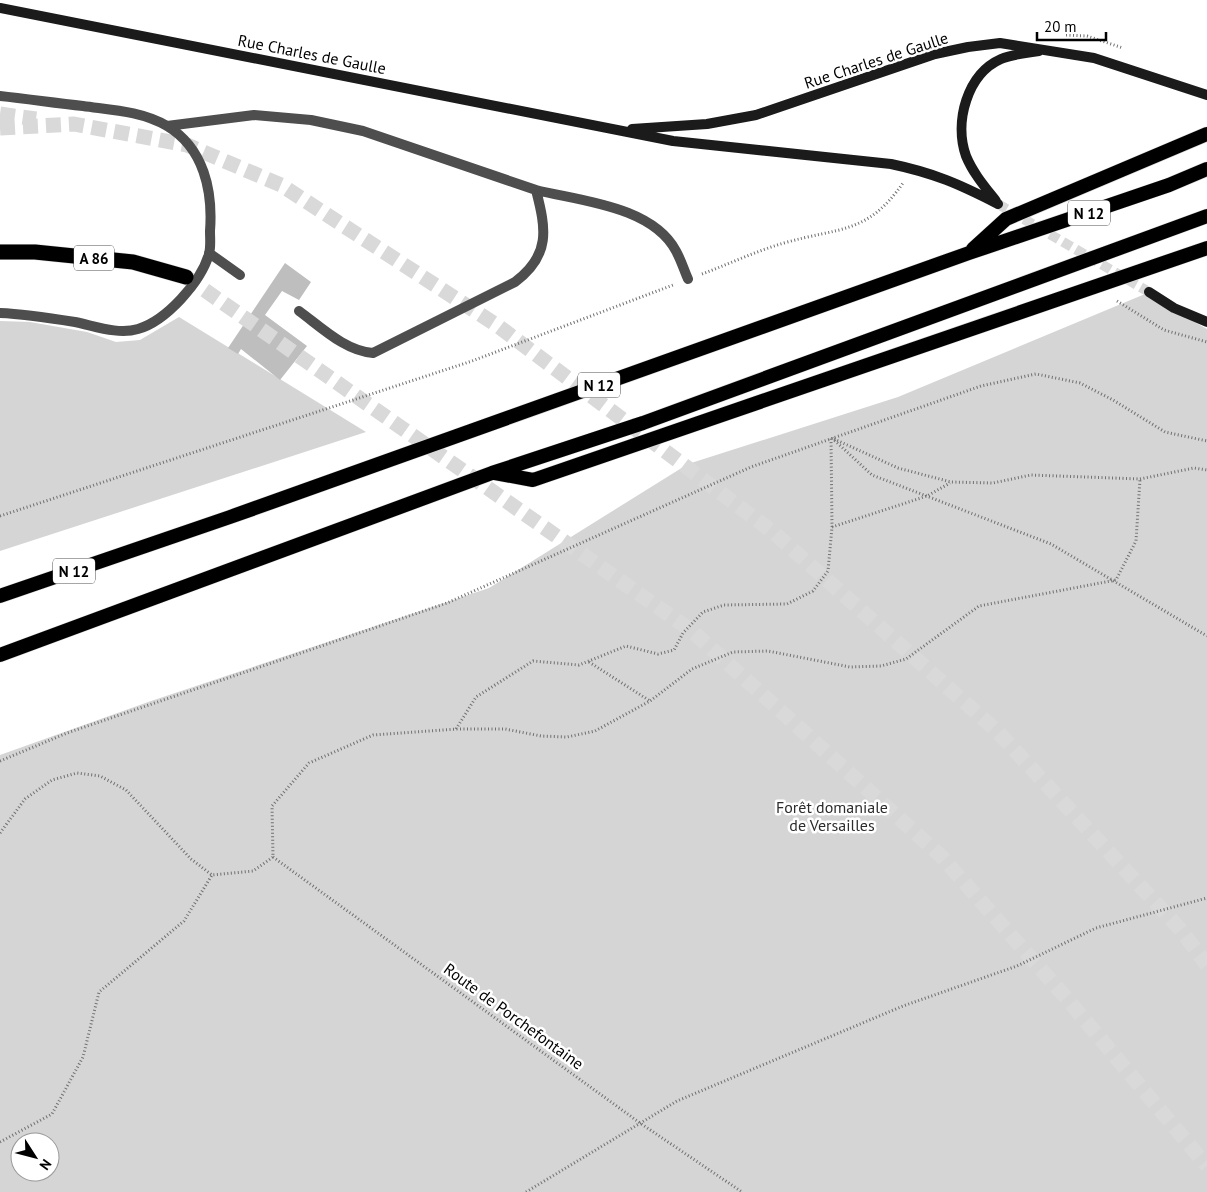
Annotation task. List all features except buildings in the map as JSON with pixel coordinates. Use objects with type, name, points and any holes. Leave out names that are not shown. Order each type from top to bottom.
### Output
[{"type":"highway","points":[[969,253],[1006,219],[1207,134]]},
{"type":"highway","name":"N 12","points":[[0,596],[230,517],[969,253],[1161,188],[1207,169]]},
{"type":"highway","points":[[0,655],[492,473],[643,423],[1207,216]]},
{"type":"highway","points":[[492,473],[533,480],[1207,248]]},
{"type":"highway","name":"A 86","points":[[0,252],[35,252],[133,262],[186,277]]},
{"type":"main road","name":"Rue Charles de Gaulle","points":[[0,8],[673,141],[891,164],[922,171],[952,181],[998,204],[972,170],[966,153],[962,132],[964,106],[973,84],[986,68],[1002,59],[1048,49]]},
{"type":"main road","name":"Rue Charles de Gaulle","points":[[618,129],[707,124],[756,115],[901,65],[968,47],[1000,43],[1048,49]]},
{"type":"main road","points":[[1048,49],[1094,58],[1207,95]]},
{"type":"main road","points":[[1148,292],[1174,308],[1207,322]]},
{"type":"lane","points":[[0,96],[130,112],[166,126],[180,136],[204,170],[210,188],[212,208],[209,253],[192,284],[170,310],[155,322],[138,329],[110,329],[49,318],[0,313]]},
{"type":"lane","points":[[166,126],[254,115],[311,120],[363,131],[536,190],[635,214],[661,233],[675,250],[688,279]]},
{"type":"lane","points":[[299,311],[348,346],[361,352],[373,353],[515,282],[530,270],[540,254],[544,223],[536,190]]},
{"type":"lane","points":[[209,253],[240,275]]},
{"type":"path","points":[[0,516],[472,361],[784,243],[859,225],[889,203],[903,183]]},
{"type":"path","points":[[1117,301],[1164,330],[1207,342]]},
{"type":"path","points":[[0,761],[67,733],[447,603],[751,467],[981,386],[1036,374],[1080,384],[1113,400],[1165,432],[1207,441]]},
{"type":"path","points":[[831,438],[898,468],[951,482],[993,483],[1031,475],[1140,479],[1194,468],[1207,470]]},
{"type":"path","points":[[831,438],[872,475],[1051,544],[1116,580],[1207,636]]},
{"type":"path","points":[[456,729],[476,697],[533,661],[579,665],[626,646],[658,654],[674,650],[683,633],[703,612],[724,605],[787,604],[813,591],[828,571],[832,527],[831,438]]},
{"type":"path","points":[[1116,580],[1136,541],[1140,479]]},
{"type":"path","points":[[832,527],[927,496],[951,482]]},
{"type":"path","points":[[0,833],[24,799],[52,780],[77,773],[100,776],[126,790],[191,859],[212,876],[253,871],[273,856],[272,806],[309,763],[373,735],[456,729],[505,729],[541,736],[567,737],[595,731],[650,701],[692,669],[733,652],[768,650],[850,667],[881,666],[906,659],[979,606],[1116,580]]},
{"type":"path","points":[[588,662],[650,701]]},
{"type":"path","name":"Route de Porchefontaine","points":[[273,856],[640,1123],[742,1192]]},
{"type":"path","points":[[0,1142],[52,1114],[83,1057],[99,992],[184,921],[212,876]]},
{"type":"path","points":[[526,1192],[677,1101],[903,1006],[1017,966],[1096,928],[1207,898]]},
{"type":"green space","name":"Forêt domaniale de Versailles","points":[[1145,294],[1207,329],[1207,1192],[0,1192],[0,755],[151,701],[489,588],[688,464],[898,397]]},
{"type":"green space","points":[[179,317],[366,432],[0,551],[0,321],[30,322],[87,332],[116,342],[140,340]]},
{"type":"tunnel","points":[[0,114],[36,119]]},
{"type":"tunnel","points":[[0,128],[74,124],[187,145],[281,185],[498,326],[773,532],[997,731],[1180,929],[1207,965]]},
{"type":"tunnel","points":[[998,204],[1149,292]]},
{"type":"tunnel","points":[[186,277],[692,631],[941,856],[1068,1000],[1207,1166]]}]
